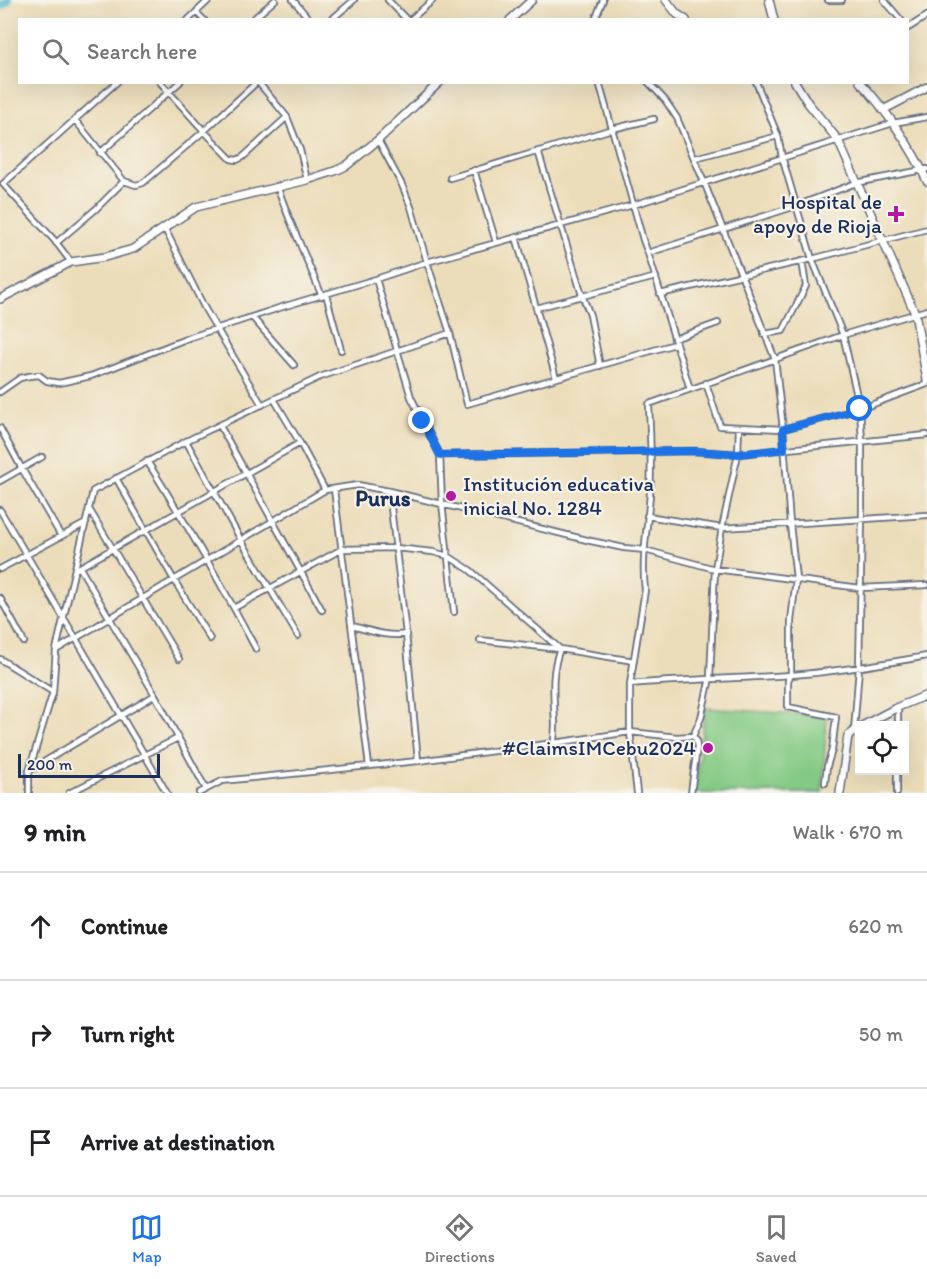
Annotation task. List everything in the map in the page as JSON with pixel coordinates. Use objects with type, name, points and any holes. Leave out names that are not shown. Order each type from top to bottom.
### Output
[{"type":"street","points":[[190,18],[209,0]]},
{"type":"street","points":[[254,18],[275,0]]},
{"type":"street","points":[[293,0],[307,18]]},
{"type":"street","points":[[333,18],[354,0]]},
{"type":"street","points":[[388,0],[407,18]]},
{"type":"street","points":[[411,18],[433,0]]},
{"type":"street","points":[[512,18],[532,0]]},
{"type":"street","points":[[596,18],[603,0]]},
{"type":"street","points":[[666,0],[683,18]]},
{"type":"street","points":[[769,0],[774,18]]},
{"type":"street","points":[[828,0],[842,0]]},
{"type":"street","points":[[884,0],[899,18]]},
{"type":"street","points":[[196,12],[202,18]]},
{"type":"street","points":[[597,14],[600,18]]},
{"type":"street","points":[[909,27],[927,16]]},
{"type":"street","points":[[71,262],[3,184],[115,84]]},
{"type":"street","points":[[162,84],[231,159],[237,160],[243,157],[287,117]]},
{"type":"street","points":[[100,153],[178,84]]},
{"type":"street","points":[[75,120],[124,181],[136,185],[143,183],[256,84]]},
{"type":"street","points":[[260,84],[287,117],[300,150],[307,180]]},
{"type":"street","points":[[0,298],[71,262],[105,257],[133,249],[196,207],[307,180],[346,166],[378,140],[438,84]]},
{"type":"street","points":[[600,84],[643,240],[690,389]]},
{"type":"street","points":[[650,84],[674,112],[695,158],[774,359],[783,429],[796,579],[790,621],[791,675],[788,680],[788,707],[836,717],[825,783]]},
{"type":"street","points":[[757,84],[778,136],[812,259],[843,335],[860,409],[862,519],[858,721]]},
{"type":"street","points":[[706,383],[720,426],[783,429],[860,409],[927,382],[915,313],[838,140],[808,103],[796,84]]},
{"type":"street","points":[[862,84],[925,169],[927,181]]},
{"type":"street","points":[[883,110],[927,87]]},
{"type":"street","points":[[0,393],[20,378],[29,376],[39,375],[47,381],[59,383],[91,376],[191,337],[427,262],[633,204],[893,123],[927,117]]},
{"type":"street","points":[[450,178],[612,129],[654,119]]},
{"type":"street","points":[[695,158],[778,136]]},
{"type":"street","points":[[378,140],[402,185],[416,221],[450,333],[467,404],[600,366],[674,342],[718,323]]},
{"type":"street","points":[[538,151],[590,315],[600,366]]},
{"type":"street","points":[[648,253],[796,206],[856,183],[925,169]]},
{"type":"street","points":[[474,170],[496,242]]},
{"type":"street","points":[[56,243],[96,209],[124,181]]},
{"type":"street","points":[[277,186],[324,295],[341,350]]},
{"type":"street","points":[[164,227],[216,329],[262,405]]},
{"type":"street","points":[[660,294],[812,259],[927,229]]},
{"type":"street","points":[[516,237],[556,378]]},
{"type":"street","points":[[764,334],[783,331],[806,286],[802,261]]},
{"type":"street","points":[[536,308],[656,277]]},
{"type":"street","points":[[376,279],[411,397],[440,455],[442,503],[454,612]]},
{"type":"street","points":[[638,793],[630,732],[630,684],[645,590],[645,550],[650,493],[650,404],[843,335],[927,310]]},
{"type":"street","points":[[252,317],[294,365]]},
{"type":"street","points":[[29,793],[29,771],[53,692],[56,650],[63,617],[78,569],[93,490],[186,441],[320,377],[450,333]]},
{"type":"street","points":[[274,399],[325,490]]},
{"type":"street","points":[[220,426],[322,610]]},
{"type":"street","points":[[693,736],[701,718],[710,678],[715,569],[738,454],[739,427]]},
{"type":"street","points":[[0,428],[61,536]]},
{"type":"street","points":[[440,455],[694,451],[738,454],[927,435]]},
{"type":"street","points":[[186,441],[298,636]]},
{"type":"street","points":[[78,569],[300,443]]},
{"type":"street","points":[[0,481],[42,457]]},
{"type":"street","points":[[147,461],[207,560],[256,649]]},
{"type":"street","points":[[116,478],[210,639]]},
{"type":"street","points":[[56,650],[325,490],[357,485],[442,503],[591,541],[645,550],[715,569],[860,588],[927,585]]},
{"type":"street","points":[[334,489],[369,766]]},
{"type":"street","points":[[389,491],[418,761]]},
{"type":"street","points":[[89,508],[179,659]]},
{"type":"street","points":[[0,510],[168,793]]},
{"type":"street","points":[[647,516],[722,528],[927,515]]},
{"type":"street","points":[[0,569],[86,523]]},
{"type":"street","points":[[234,608],[342,549],[396,548],[433,552],[448,556],[470,570],[560,649]]},
{"type":"street","points":[[78,569],[155,694],[206,789]]},
{"type":"street","points":[[0,598],[24,642]]},
{"type":"street","points":[[352,626],[383,633],[406,634]]},
{"type":"street","points":[[480,640],[560,649],[634,661]]},
{"type":"street","points":[[554,743],[555,661],[560,649]]},
{"type":"street","points":[[630,684],[791,675],[859,668],[927,656]]},
{"type":"street","points":[[0,659],[53,692]]},
{"type":"street","points":[[29,771],[155,694]]},
{"type":"street","points":[[871,721],[898,707],[925,697]]},
{"type":"street","points":[[898,707],[898,721]]},
{"type":"street","points":[[840,793],[848,736],[855,730]]},
{"type":"street","points":[[199,793],[222,781],[418,761],[630,732],[676,737],[693,736]]},
{"type":"street","points":[[691,793],[697,747],[693,736]]},
{"type":"street","points":[[69,793],[178,738]]},
{"type":"street","points":[[897,775],[897,793]]},
{"type":"green space","points":[[705,708],[827,716],[822,793],[695,793]]},
{"type":"waterway","points":[[0,7],[8,0]]},
{"type":"place","name":"Hospital de apoyo de Rioja","points":[[896,214]]},
{"type":"place","name":"Institución educativa inicial No. 1284","points":[[451,496]]},
{"type":"place","name":"#ClaimsIMCebu2024","points":[[708,748]]},
{"type":"district","name":"Purus","points":[[383,498]]},
{"type":"route","points":[[422,421],[440,455],[694,451],[738,454],[784,449],[783,429],[860,409]]}]
